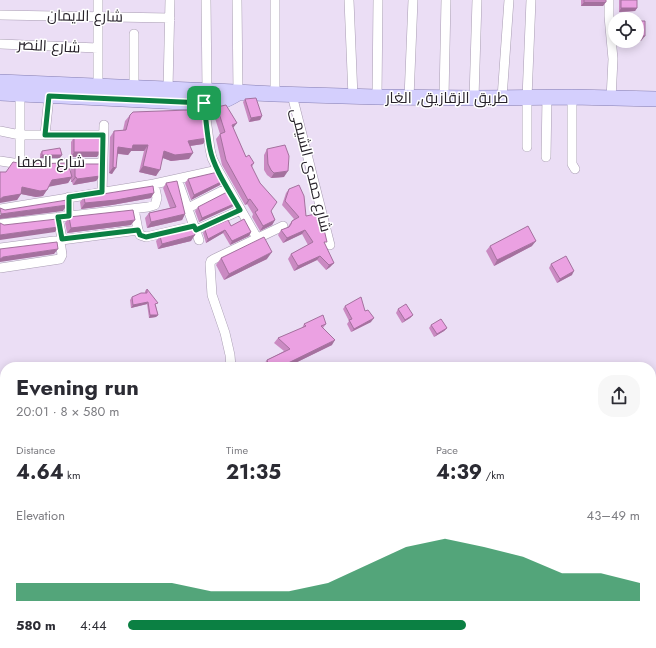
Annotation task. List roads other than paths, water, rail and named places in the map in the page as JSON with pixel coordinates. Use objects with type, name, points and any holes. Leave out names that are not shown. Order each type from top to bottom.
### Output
[{"type":"main road","name":"طريق الزقازيق, الغار","points":[[0,82],[168,89],[206,97],[217,103],[227,100],[238,93],[409,98],[572,97],[656,99]]},
{"type":"main road","name":"طريق الزقازيق, الغار","points":[[0,93],[49,96],[206,97]]},
{"type":"street","points":[[98,0],[98,86]]},
{"type":"street","points":[[168,89],[170,0]]},
{"type":"street","points":[[206,0],[206,97],[210,149],[212,158],[218,170],[257,238]]},
{"type":"street","points":[[237,0],[238,93]]},
{"type":"street","points":[[275,0],[275,94]]},
{"type":"street","points":[[349,0],[353,97]]},
{"type":"street","points":[[377,97],[378,0]]},
{"type":"street","points":[[409,98],[413,0]]},
{"type":"street","points":[[444,97],[446,0]]},
{"type":"street","points":[[474,98],[477,0]]},
{"type":"street","points":[[502,98],[509,0]]},
{"type":"street","points":[[527,147],[527,98],[531,0]]},
{"type":"street","points":[[609,0],[613,60],[611,98]]},
{"type":"street","name":"شارع الايمان","points":[[0,15],[170,18]]},
{"type":"street","points":[[134,34],[134,87]]},
{"type":"street","name":"شارع النصر","points":[[0,44],[98,48]]},
{"type":"street","points":[[20,94],[20,164]]},
{"type":"street","name":"شارع حمدى الشيمى","points":[[292,95],[330,245]]},
{"type":"street","points":[[45,135],[49,96]]},
{"type":"street","points":[[546,157],[547,97]]},
{"type":"street","points":[[572,97],[572,164],[574,169]]},
{"type":"street","points":[[102,192],[104,125]]},
{"type":"street","points":[[0,131],[20,135],[103,135]]},
{"type":"street","name":"شارع الصفا","points":[[0,161],[20,164],[102,163]]},
{"type":"street","points":[[0,209],[154,184],[218,170]]},
{"type":"street","points":[[177,179],[199,240]]},
{"type":"street","points":[[0,224],[148,207],[155,205],[157,198],[154,184]]},
{"type":"street","points":[[188,208],[228,188]]},
{"type":"street","points":[[69,197],[69,216]]},
{"type":"street","points":[[134,209],[140,235],[146,237],[195,228],[240,210]]},
{"type":"street","points":[[0,268],[60,259],[62,255],[58,217]]},
{"type":"street","points":[[231,362],[225,333],[212,295],[211,261],[283,226]]},
{"type":"street","points":[[0,248],[138,230]]}]
